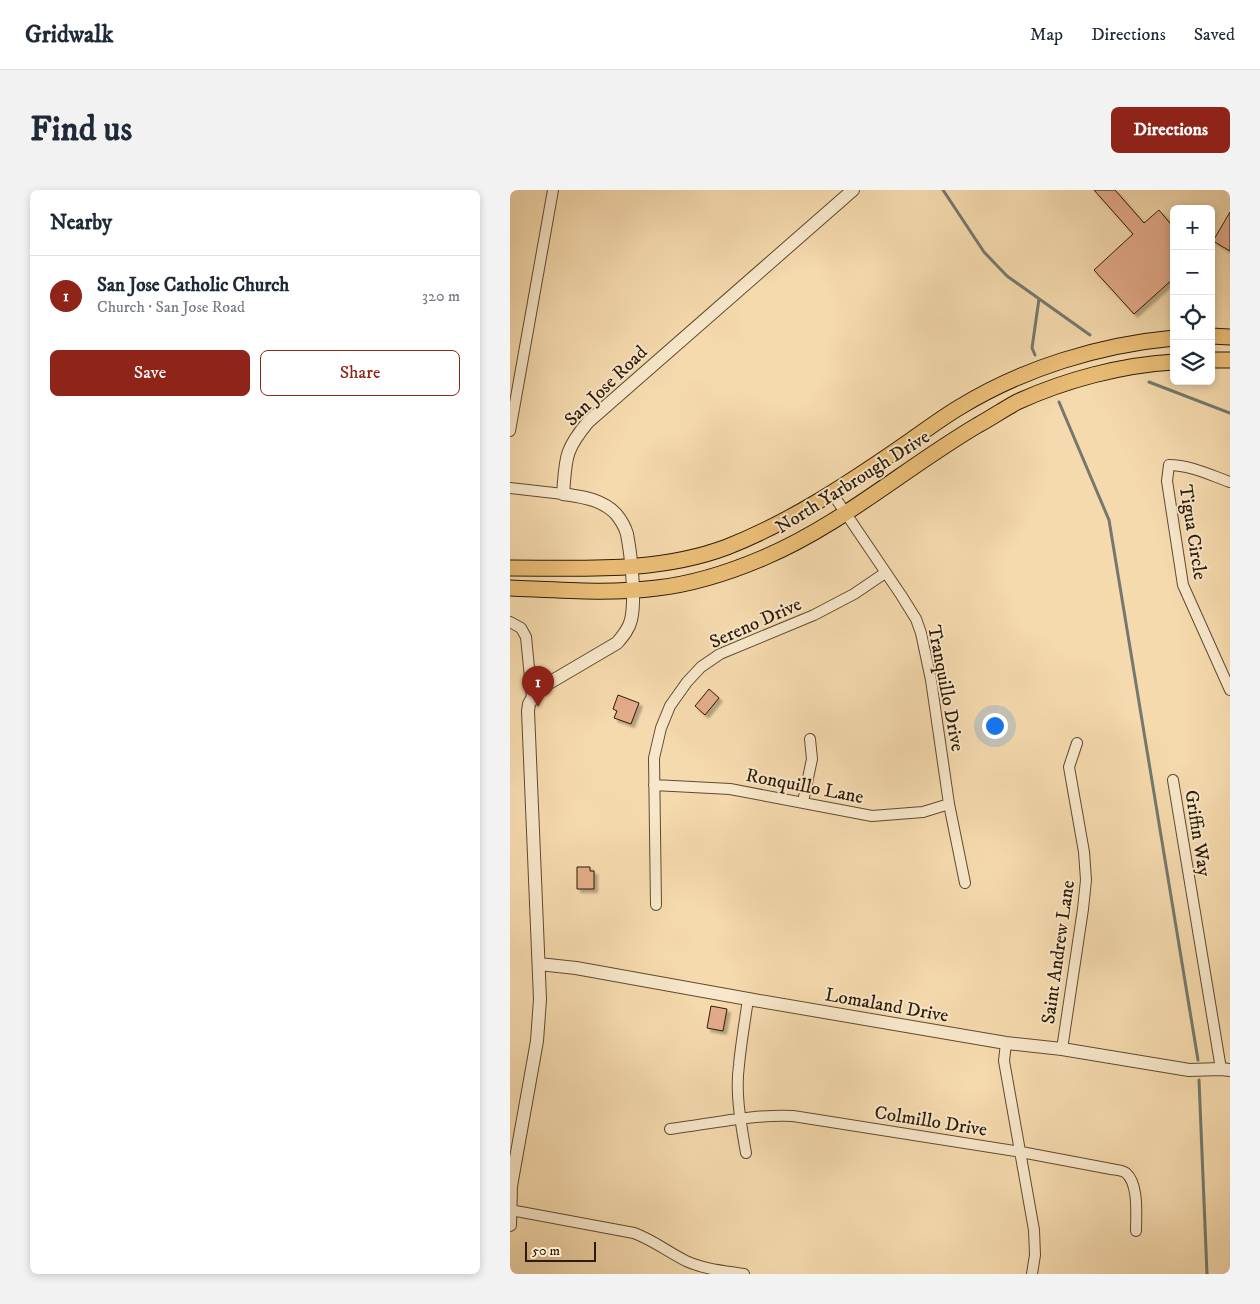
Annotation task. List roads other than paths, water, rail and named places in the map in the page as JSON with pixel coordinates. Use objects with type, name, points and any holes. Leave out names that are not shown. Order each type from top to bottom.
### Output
[{"type":"main road","points":[[1215,336],[1230,337]]},
{"type":"main road","name":"North Yarbrough Drive","points":[[510,568],[631,567],[696,557],[726,547],[798,514],[832,494],[960,407],[1018,377],[1076,356],[1150,340],[1170,338]]},
{"type":"main road","points":[[1215,360],[1230,360]]},
{"type":"main road","name":"North Yarbrough Drive","points":[[510,588],[632,590],[659,588],[729,571],[763,558],[798,541],[846,512],[961,435],[1016,403],[1089,376],[1136,366],[1170,362]]},
{"type":"main road","points":[[1018,377],[1026,399]]},
{"type":"street","points":[[510,431],[553,190]]},
{"type":"street","name":"San Jose Road","points":[[563,494],[566,457],[570,446],[588,422],[853,190]]},
{"type":"street","name":"Tigua Circle","points":[[1230,482],[1197,469],[1180,465],[1169,465],[1167,481],[1183,585],[1230,690]]},
{"type":"street","points":[[510,488],[563,494],[599,502],[616,514],[627,534],[633,609],[631,622],[618,643],[537,690],[528,711],[540,999],[537,1042],[514,1164],[510,1225]]},
{"type":"street","name":"Tranquillo Drive","points":[[832,494],[846,512],[916,619],[921,633],[931,680],[949,804],[964,883]]},
{"type":"street","name":"Sereno Drive","points":[[656,905],[654,758],[661,728],[670,706],[687,682],[701,667],[720,654],[814,615],[854,594],[885,573]]},
{"type":"street","points":[[510,622],[521,628],[526,637],[532,698]]},
{"type":"street","points":[[803,802],[812,759],[810,740]]},
{"type":"street","name":"Saint Andrew Lane","points":[[1062,1048],[1086,880],[1084,852],[1069,767],[1077,743]]},
{"type":"street","name":"Griffin Way","points":[[1172,780],[1225,1069]]},
{"type":"street","name":"Ronquillo Lane","points":[[654,785],[730,788],[872,816],[923,812],[949,804]]},
{"type":"street","name":"Lomaland Drive","points":[[539,964],[576,968],[1006,1043],[1062,1048],[1189,1070],[1225,1069]]},
{"type":"street","points":[[746,1153],[740,1120],[738,1065],[748,999]]},
{"type":"street","points":[[1006,1043],[1004,1061],[1034,1230],[1035,1255],[1032,1274]]},
{"type":"street","name":"Colmillo Drive","points":[[670,1129],[774,1115],[793,1116],[1021,1152],[1124,1172],[1131,1179],[1134,1187],[1136,1231]]},
{"type":"street","points":[[510,1210],[634,1232],[699,1270],[744,1274]]},
{"type":"waterway","points":[[943,190],[984,252],[1007,276],[1090,335]]},
{"type":"waterway","points":[[1035,355],[1032,348],[1039,299]]},
{"type":"waterway","points":[[1149,382],[1230,413]]},
{"type":"waterway","points":[[1059,402],[1109,520],[1198,1060]]},
{"type":"waterway","points":[[1199,1080],[1207,1274]]},
{"type":"place","name":"San Jose Catholic Church","points":[[538,707]]}]
